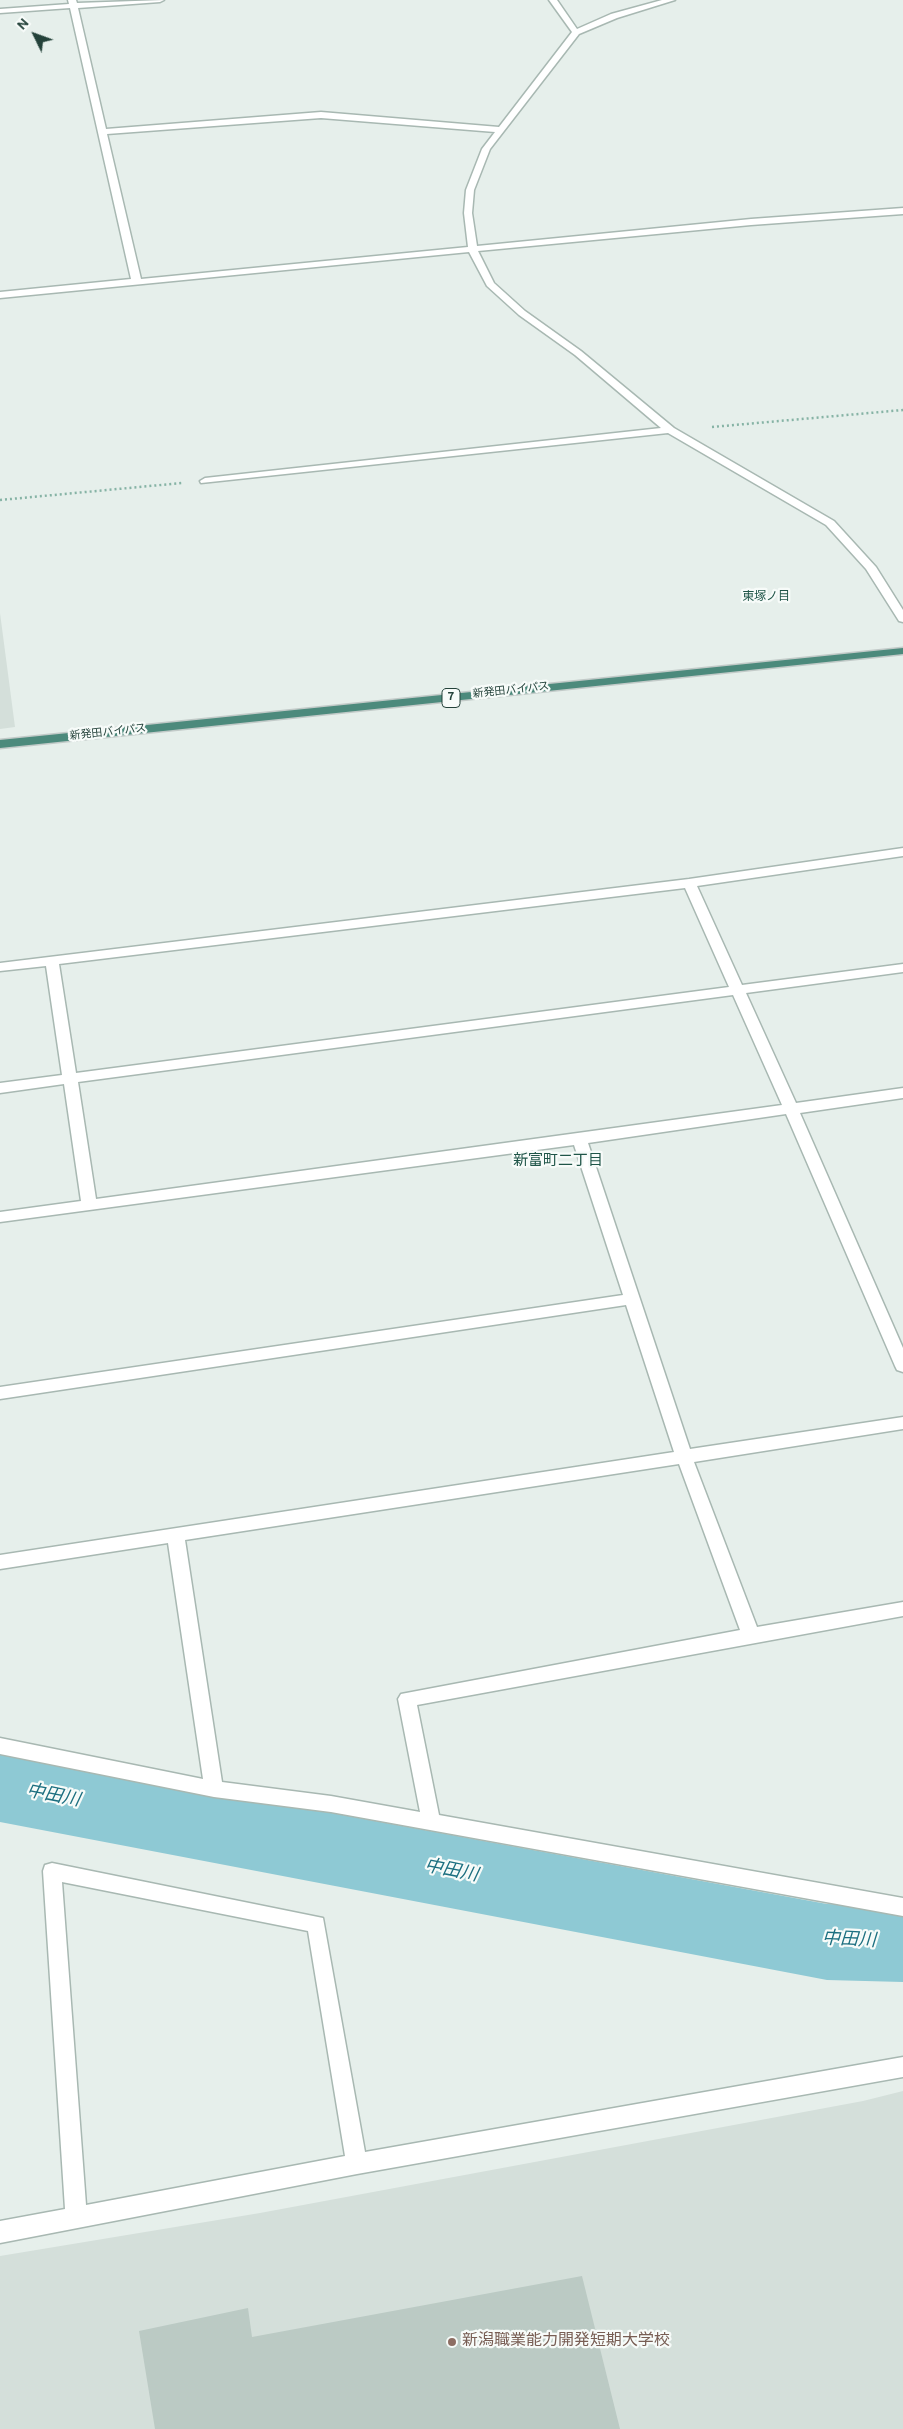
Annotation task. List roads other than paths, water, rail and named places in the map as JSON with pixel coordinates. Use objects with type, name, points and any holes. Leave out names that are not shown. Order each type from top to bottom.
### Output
[{"type":"highway","name":"新発田バイパス","points":[[0,744],[903,651]]},
{"type":"street","points":[[0,11],[72,3],[160,0]]},
{"type":"street","points":[[553,0],[576,32]]},
{"type":"street","points":[[671,0],[614,16],[576,32],[565,49],[486,149],[470,190],[468,214],[473,250],[490,284],[522,313],[578,353],[670,430],[830,523],[870,567],[903,619]]},
{"type":"street","points":[[72,3],[137,283]]},
{"type":"street","points":[[102,132],[321,115],[501,130]]},
{"type":"street","points":[[0,295],[751,222],[903,210]]},
{"type":"street","points":[[205,481],[670,430]]},
{"type":"street","points":[[0,966],[689,883],[903,852]]},
{"type":"street","points":[[689,883],[791,1109],[903,1366]]},
{"type":"street","points":[[52,960],[72,1079],[89,1204]]},
{"type":"street","points":[[0,1088],[903,968]]},
{"type":"street","points":[[0,1217],[903,1093]]},
{"type":"street","points":[[579,1139],[684,1456],[752,1635]]},
{"type":"street","points":[[0,1393],[631,1299]]},
{"type":"street","points":[[0,1562],[176,1537],[903,1423]]},
{"type":"street","points":[[176,1537],[214,1789]]},
{"type":"street","points":[[431,1822],[407,1699],[752,1635],[903,1610]]},
{"type":"street","points":[[0,1746],[214,1789],[331,1804],[903,1907]]},
{"type":"street","points":[[76,2218],[52,1871],[316,1924],[357,2164]]},
{"type":"street","points":[[0,2232],[357,2164],[903,2067]]},
{"type":"waterway","name":"中田川","points":[[0,1787],[827,1942],[903,1944]]},
{"type":"place","name":"新潟職業能力開発短期大学校","points":[[452,2342]]},
{"type":"district","name":"東塚ノ目","points":[[766,598]]},
{"type":"district","name":"新富町二丁目","points":[[558,1162]]}]
